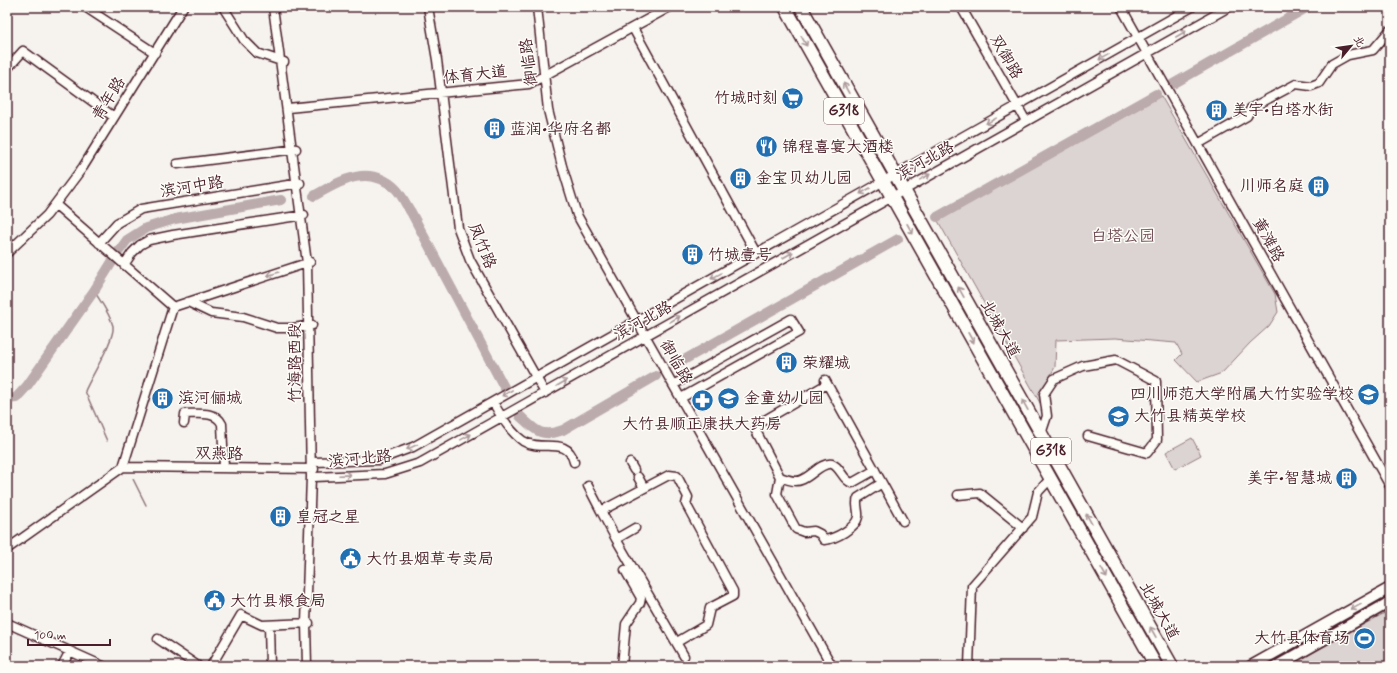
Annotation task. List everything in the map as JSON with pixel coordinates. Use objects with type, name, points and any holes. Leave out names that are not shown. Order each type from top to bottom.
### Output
[{"type":"highway","name":"北城大道","points":[[785,7],[1156,666]]},
{"type":"highway","name":"北城大道","points":[[801,7],[1172,666]]},
{"type":"main road","points":[[1251,666],[1390,588]]},
{"type":"main road","points":[[1277,666],[1390,602]]},
{"type":"street","points":[[85,7],[155,53]]},
{"type":"street","name":"青年路","points":[[7,253],[56,205],[83,167],[183,7]]},
{"type":"street","points":[[223,7],[244,40],[257,53],[282,62]]},
{"type":"street","name":"竹海路西段","points":[[273,7],[295,149],[308,263],[311,325],[313,469],[307,666]]},
{"type":"street","name":"竹海路西段","points":[[276,7],[282,62]]},
{"type":"street","name":"凤竹路","points":[[428,7],[441,93],[458,228],[470,260],[545,393]]},
{"type":"street","name":"御临路","points":[[537,7],[546,75],[548,110],[562,166],[577,215],[832,666]]},
{"type":"street","name":"体育大道","points":[[289,108],[529,84],[670,7]]},
{"type":"street","name":"双御路","points":[[961,7],[1026,121]]},
{"type":"street","name":"黄滩路","points":[[1121,7],[1390,486]]},
{"type":"street","name":"滨河北路","points":[[313,469],[378,460],[413,447],[1192,7]]},
{"type":"street","name":"滨河北路","points":[[313,469],[385,474],[420,463],[1229,7]]},
{"type":"street","points":[[633,28],[756,253]]},
{"type":"street","points":[[1198,144],[1247,116],[1251,108],[1296,84],[1311,86],[1319,83],[1332,64],[1348,55],[1373,50],[1390,30]]},
{"type":"street","points":[[7,69],[23,51],[114,117]]},
{"type":"street","points":[[177,164],[295,149]]},
{"type":"street","name":"滨河中路","points":[[99,243],[118,223],[141,209],[299,184]]},
{"type":"street","points":[[56,205],[173,307]]},
{"type":"street","points":[[124,265],[136,249],[149,240],[302,215]]},
{"type":"street","points":[[173,307],[308,263]]},
{"type":"street","points":[[188,302],[211,313],[243,317],[277,328],[293,328],[311,325]]},
{"type":"street","points":[[7,549],[123,466],[173,307]]},
{"type":"street","points":[[672,384],[791,319],[799,332],[680,398]]},
{"type":"street","points":[[720,359],[727,372]]},
{"type":"street","points":[[1041,434],[1046,419],[1044,394],[1054,379],[1083,366],[1116,360],[1156,381],[1157,440],[1147,453],[1088,436]]},
{"type":"street","points":[[882,483],[858,498],[856,501],[858,518],[855,524],[830,539],[824,540],[820,534],[814,531],[804,532],[796,529],[778,494],[780,477],[756,432],[758,424],[826,382],[875,470],[903,521]]},
{"type":"street","points":[[494,401],[503,416],[523,441],[537,446],[560,445],[565,447],[569,450],[574,462]]},
{"type":"street","points":[[184,423],[185,414],[216,416],[220,420],[222,424],[224,468]]},
{"type":"street","points":[[780,477],[800,481],[825,465],[831,464],[837,467],[846,481],[852,483],[875,470]]},
{"type":"street","name":"双燕路","points":[[123,466],[313,469]]},
{"type":"street","points":[[634,470],[644,488]]},
{"type":"street","points":[[601,511],[669,475],[676,476],[688,497],[686,504],[733,591],[733,596],[710,608],[706,625],[677,642]]},
{"type":"street","points":[[969,666],[972,586],[1032,517],[1038,492],[1050,478]]},
{"type":"street","points":[[588,486],[684,656]]},
{"type":"street","points":[[958,495],[980,493],[1023,528]]},
{"type":"street","points":[[616,538],[635,528]]},
{"type":"street","points":[[622,666],[626,624],[637,609],[641,598],[624,570]]},
{"type":"street","points":[[211,666],[241,615],[262,625],[308,623]]},
{"type":"street","name":"竹海路西段","points":[[308,623],[311,666]]},
{"type":"street","points":[[7,624],[103,666]]},
{"type":"street","points":[[269,625],[270,666]]},
{"type":"street","points":[[158,639],[198,666]]},
{"type":"street","points":[[62,666],[70,652]]},
{"type":"green space","name":"白塔公园","points":[[1161,96],[1275,294],[1278,312],[1269,326],[1250,343],[1222,373],[1197,382],[1176,360],[1182,354],[1176,343],[1115,338],[1056,340],[1055,367],[1042,391],[1044,410],[938,221]]},
{"type":"green space","points":[[1192,438],[1201,455],[1175,469],[1166,452]]},
{"type":"green space","name":"大竹县体育场","points":[[1390,610],[1390,666],[1289,666]]},
{"type":"waterway","points":[[1173,84],[1308,7]]},
{"type":"waterway","points":[[937,217],[1156,94]]},
{"type":"waterway","points":[[314,196],[344,180],[365,176],[375,177],[386,181],[396,189],[411,212],[504,387]]},
{"type":"waterway","points":[[119,251],[127,240],[146,228],[175,219],[281,200]]},
{"type":"waterway","points":[[675,365],[898,239]]},
{"type":"waterway","points":[[7,399],[16,398],[27,386],[94,291],[112,262]]},
{"type":"waterway","points":[[94,291],[110,317],[113,332],[107,349],[85,391],[107,441]]},
{"type":"waterway","points":[[520,416],[530,426],[539,432],[549,433],[563,430],[656,376]]},
{"type":"waterway","points":[[133,479],[146,505]]},
{"type":"place","name":"竹城时刻","points":[[793,98]]},
{"type":"place","name":"美宇•白塔水街","points":[[1216,110]]},
{"type":"place","name":"蓝润•华府名都","points":[[495,129]]},
{"type":"place","name":"锦程喜宴大酒楼","points":[[767,147]]},
{"type":"place","name":"金宝贝幼儿园","points":[[740,178]]},
{"type":"place","name":"川师名庭","points":[[1319,186]]},
{"type":"place","name":"竹城壹号","points":[[693,255]]},
{"type":"place","name":"荣耀城","points":[[786,363]]},
{"type":"place","name":"四川师范大学附属大竹实验学校","points":[[1369,394]]},
{"type":"place","name":"滨河俪城","points":[[162,398]]},
{"type":"place","name":"金童幼儿园","points":[[729,398]]},
{"type":"place","name":"大竹县顺正康扶大药房","points":[[702,400]]},
{"type":"place","name":"大竹县精英学校","points":[[1118,416]]},
{"type":"place","name":"美宇•智慧城","points":[[1347,478]]},
{"type":"place","name":"皇冠之星","points":[[280,517]]},
{"type":"place","name":"大竹县烟草专卖局","points":[[351,559]]},
{"type":"place","name":"大竹县粮食局","points":[[215,601]]},
{"type":"place","name":"大竹县体育场","points":[[1365,638]]}]
